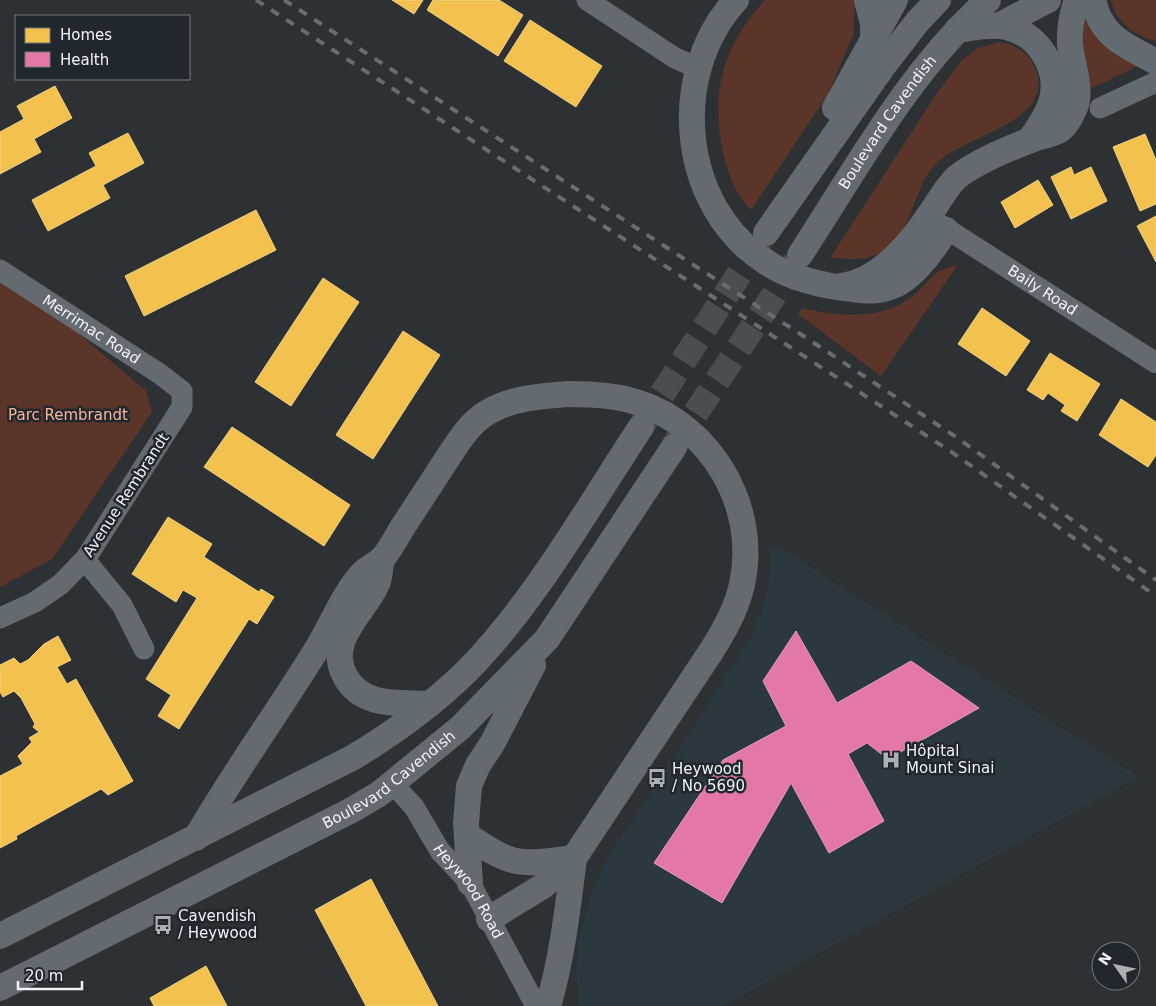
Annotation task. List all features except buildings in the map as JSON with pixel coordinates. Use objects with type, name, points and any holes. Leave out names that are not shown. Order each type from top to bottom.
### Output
[{"type":"main road","points":[[736,0],[718,26],[698,68],[692,97],[694,148],[704,184],[720,216],[748,249],[774,267],[811,282],[839,287],[857,283],[883,266],[937,223],[948,187],[958,176],[974,166],[1030,140],[1061,129],[1076,104],[1078,94],[1070,42],[1077,0]]},
{"type":"main road","points":[[867,0],[873,24],[873,42]]},
{"type":"main road","points":[[802,179],[830,116],[895,0]]},
{"type":"main road","points":[[766,233],[802,179],[845,123],[892,53],[938,0]]},
{"type":"main road","name":"Boulevard Cavendish","points":[[800,255],[908,89],[957,30],[988,0]]},
{"type":"main road","points":[[998,26],[1048,0]]},
{"type":"main road","points":[[1093,0],[1101,22],[1117,42],[1156,62]]},
{"type":"main road","points":[[957,30],[998,26],[1014,29],[1030,38],[1043,52],[1051,68],[1054,87],[1051,104],[1030,140]]},
{"type":"main road","points":[[196,838],[225,786],[316,651],[363,573],[382,560],[456,446],[472,425],[486,413],[507,404],[534,397],[580,394],[609,396],[636,401],[669,417],[699,440],[717,461],[734,496],[744,534],[744,572],[738,598],[728,623],[712,650],[574,858],[543,886],[489,919]]},
{"type":"main road","points":[[0,936],[352,758],[395,731],[430,704],[467,670],[516,614],[640,426]]},
{"type":"main road","name":"Boulevard Cavendish","points":[[0,988],[350,811],[393,784],[470,719],[547,639],[674,447]]},
{"type":"main road","points":[[382,560],[378,583],[340,646],[340,665],[348,682],[355,690],[372,700],[430,704]]},
{"type":"main road","points":[[470,883],[466,809],[472,776],[547,639]]},
{"type":"main road","points":[[467,835],[497,855],[515,862],[532,863],[574,858]]},
{"type":"main road","points":[[548,1006],[559,970],[561,940],[574,858]]},
{"type":"street","points":[[587,0],[675,58],[698,68]]},
{"type":"street","points":[[1100,108],[1156,82]]},
{"type":"street","name":"Baily Road","points":[[937,223],[1156,363]]},
{"type":"street","name":"Merrimac Road","points":[[0,270],[160,374],[182,391]]},
{"type":"street","name":"Avenue Rembrandt","points":[[0,618],[35,602],[61,584],[85,560],[172,425],[182,407],[182,391]]},
{"type":"street","points":[[85,560],[122,605],[144,649]]},
{"type":"street","name":"Heywood Road","points":[[393,784],[414,807],[440,851],[470,883],[536,1006]]},
{"type":"shaded area","name":"Hôpital Mount Sinai","points":[[771,548],[787,552],[1138,777],[723,1006],[579,1006],[576,971],[578,943],[591,893],[609,855],[654,789],[659,792],[666,782],[660,778],[746,646],[761,615],[767,595]]},
{"type":"green space","points":[[765,0],[856,0],[858,6],[854,8],[854,33],[828,94],[751,210],[736,189],[726,165],[719,127],[718,106],[720,87],[730,51],[739,34]]},
{"type":"green space","points":[[1111,0],[1156,0],[1156,41],[1140,35],[1127,27],[1117,15]]},
{"type":"green space","points":[[1085,6],[1144,63],[1090,89],[1082,56]]},
{"type":"green space","points":[[1000,42],[1011,45],[1021,51],[1029,58],[1035,68],[1039,87],[1033,102],[1020,115],[1003,126],[964,145],[947,155],[934,166],[927,175],[902,231],[888,248],[867,258],[830,258],[937,93],[961,61],[978,48]]},
{"type":"green space","points":[[957,266],[881,376],[798,314],[803,308],[846,315],[875,313],[902,303],[920,290],[937,272]]},
{"type":"green space","name":"Parc Rembrandt","points":[[0,271],[21,285],[146,391],[152,412],[52,559],[0,587]]},
{"type":"tunnel","points":[[641,427],[765,234]]},
{"type":"tunnel","points":[[674,446],[800,256]]},
{"type":"railway","points":[[256,0],[950,451],[1156,596]]},
{"type":"railway","points":[[284,0],[805,337],[956,437],[1156,580]]},
{"type":"place","name":"Hôpital Mount Sinai","points":[[891,760]]},
{"type":"place","name":"Heywood / No 5690","points":[[657,778]]},
{"type":"place","name":"Cavendish / Heywood","points":[[163,925]]}]
